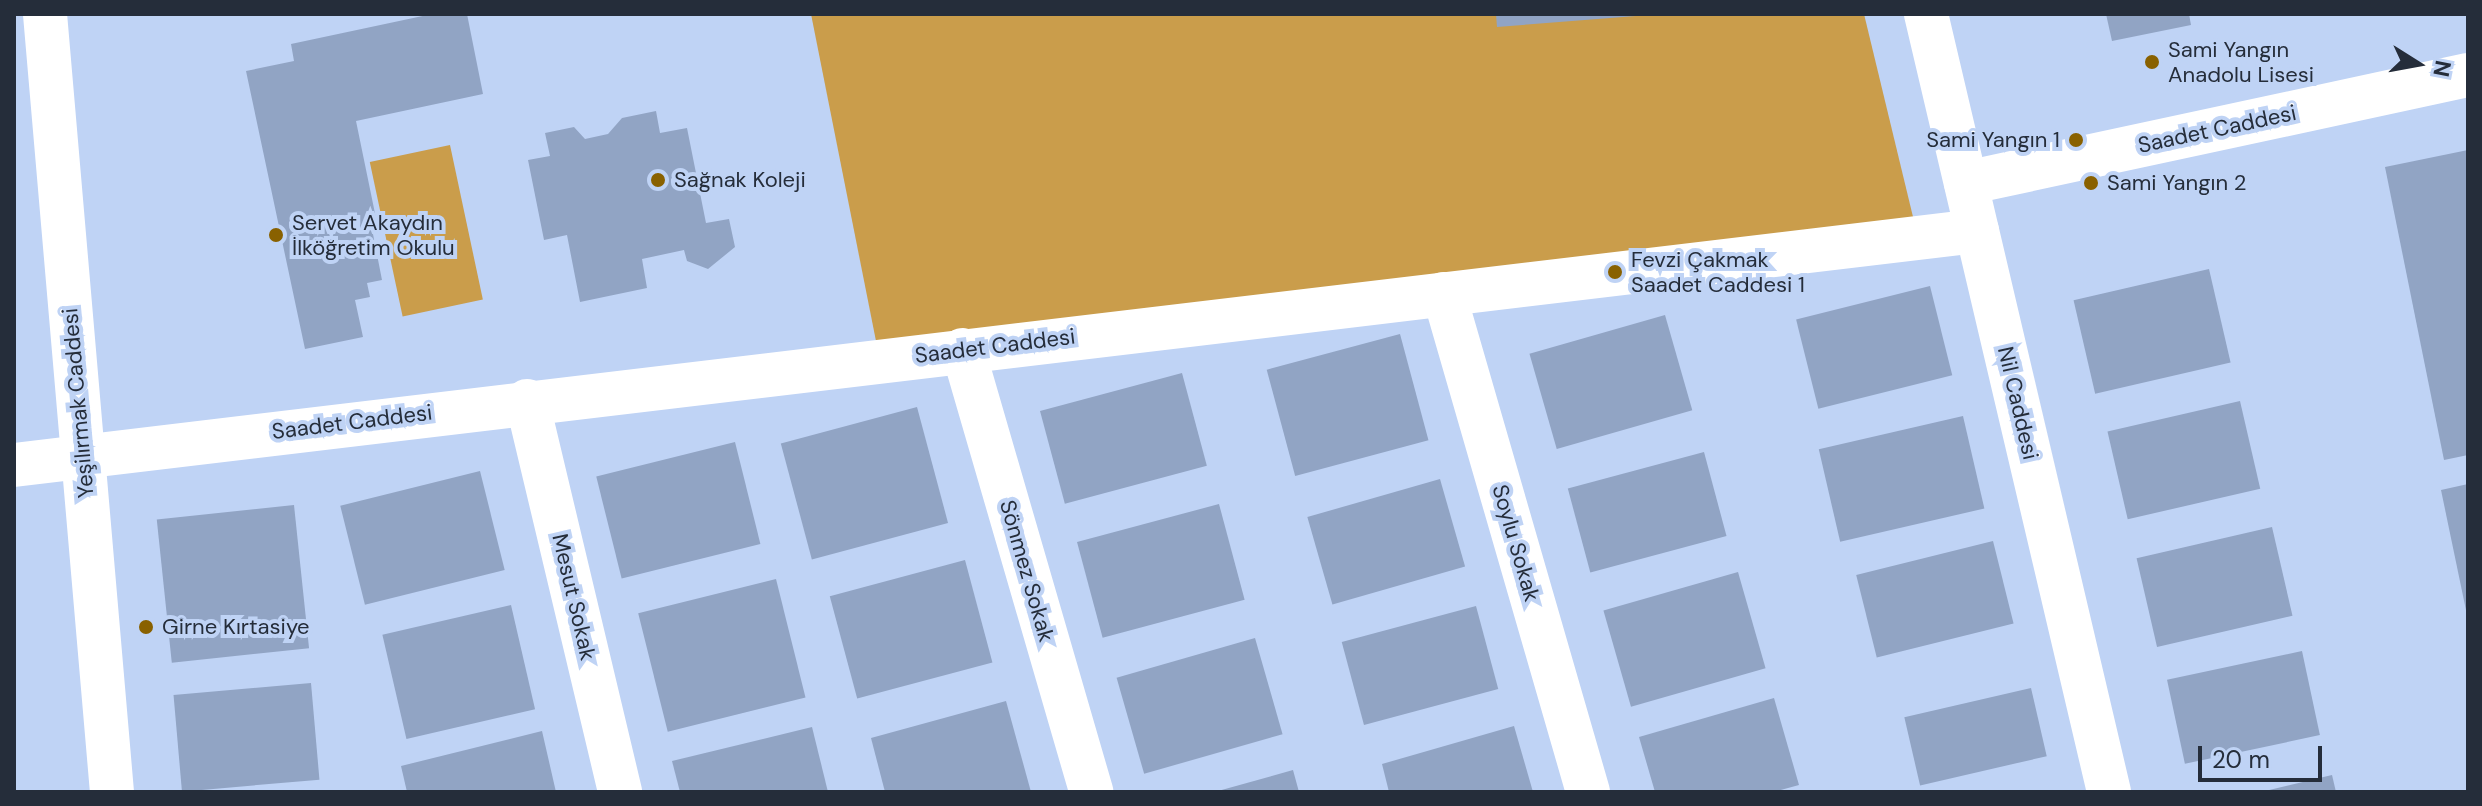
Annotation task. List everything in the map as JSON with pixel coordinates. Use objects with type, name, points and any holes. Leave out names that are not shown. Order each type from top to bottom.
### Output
[{"type":"street","name":"Yeşilırmak Caddesi","points":[[45,14],[112,792]]},
{"type":"street","name":"Nil Caddesi","points":[[1926,14],[2109,792]]},
{"type":"street","name":"Saadet Caddesi","points":[[1966,183],[2468,75]]},
{"type":"street","name":"Saadet Caddesi","points":[[14,465],[527,401],[1977,231]]},
{"type":"street","name":"Soylu Sokak","points":[[1444,294],[1588,792]]},
{"type":"street","name":"Sönmez Sokak","points":[[963,350],[1091,792]]},
{"type":"street","name":"Mesut Sokak","points":[[527,401],[620,792]]},
{"type":"shaded area","points":[[811,14],[1864,14],[1914,221],[877,346]]},
{"type":"shaded area","points":[[450,145],[483,300],[403,317],[370,162]]},
{"type":"building","points":[[432,14],[467,14],[483,94],[356,121],[378,228],[372,229],[382,280],[367,283],[370,297],[355,300],[363,337],[305,349],[246,71],[294,61],[291,44]]},
{"type":"building","points":[[1496,14],[1636,14],[1636,16],[1497,27]]},
{"type":"building","name":"Sami Yangın Anadolu Lisesi","points":[[2106,14],[2189,14],[2191,25],[2112,41]]},
{"type":"building","points":[[656,111],[660,133],[687,128],[706,223],[729,219],[735,247],[708,269],[687,261],[684,250],[642,259],[647,288],[580,302],[567,235],[544,240],[528,160],[550,156],[545,133],[574,127],[585,139],[608,134],[622,118]]},
{"type":"building","points":[[2468,150],[2468,455],[2444,460],[2385,167]]},
{"type":"building","points":[[2209,269],[2231,363],[2095,394],[2074,300]]},
{"type":"building","points":[[1930,286],[1952,375],[1818,409],[1796,319]]},
{"type":"building","points":[[1665,315],[1692,410],[1557,449],[1529,354]]},
{"type":"building","points":[[1400,334],[1428,440],[1295,476],[1267,370]]},
{"type":"building","points":[[1182,373],[1207,466],[1065,504],[1040,411]]},
{"type":"building","points":[[2240,401],[2260,489],[2128,519],[2107,432]]},
{"type":"building","points":[[917,407],[948,523],[812,559],[781,443]]},
{"type":"building","points":[[1963,416],[1984,509],[1840,542],[1819,449]]},
{"type":"building","points":[[735,442],[760,544],[622,578],[596,477]]},
{"type":"building","points":[[1704,452],[1727,536],[1590,573],[1568,488]]},
{"type":"building","points":[[480,471],[505,570],[365,605],[340,506]]},
{"type":"building","points":[[1440,479],[1465,566],[1332,605],[1307,517]]},
{"type":"building","points":[[2468,484],[2468,615],[2467,615],[2441,490]]},
{"type":"building","points":[[1219,504],[1245,600],[1103,638],[1077,542]]},
{"type":"building","points":[[294,505],[309,648],[172,663],[157,519]]},
{"type":"building","points":[[2272,527],[2292,616],[2157,647],[2137,558]]},
{"type":"building","points":[[1993,541],[2014,623],[1877,658],[1856,575]]},
{"type":"building","points":[[965,560],[992,662],[857,699],[830,596]]},
{"type":"building","points":[[1738,572],[1766,668],[1631,707],[1603,611]]},
{"type":"building","points":[[776,579],[806,697],[668,732],[638,613]]},
{"type":"building","points":[[511,605],[535,709],[406,739],[382,635]]},
{"type":"building","points":[[1476,606],[1498,689],[1364,725],[1342,642]]},
{"type":"building","points":[[1255,638],[1283,734],[1144,774],[1117,678]]},
{"type":"building","points":[[2302,651],[2320,735],[2185,764],[2167,680]]},
{"type":"building","points":[[311,683],[319,780],[182,792],[174,695]]},
{"type":"building","points":[[2031,688],[2047,756],[1920,785],[1904,717]]},
{"type":"building","points":[[1774,698],[1799,785],[1773,792],[1655,792],[1639,737]]},
{"type":"building","points":[[1006,701],[1031,792],[885,792],[871,738]]},
{"type":"building","points":[[1514,726],[1533,792],[1389,792],[1382,764]]},
{"type":"building","points":[[812,727],[828,792],[680,792],[672,761]]},
{"type":"building","points":[[542,731],[556,792],[407,792],[401,766]]},
{"type":"building","points":[[1293,770],[1299,792],[1218,791]]},
{"type":"building","points":[[2332,775],[2336,792],[2265,791]]},
{"type":"place","name":"Sami Yangın Anadolu Lisesi","points":[[2152,62]]},
{"type":"place","name":"Sami Yangın 1","points":[[2076,140]]},
{"type":"place","name":"Sağnak Koleji","points":[[658,180]]},
{"type":"place","name":"Sami Yangın 2","points":[[2091,183]]},
{"type":"place","name":"Servet Akaydın İlköğretim Okulu","points":[[276,235]]},
{"type":"place","name":"Fevzi Çakmak Saadet Caddesi 1","points":[[1615,272]]},
{"type":"place","name":"Girne Kırtasiye","points":[[146,627]]}]
